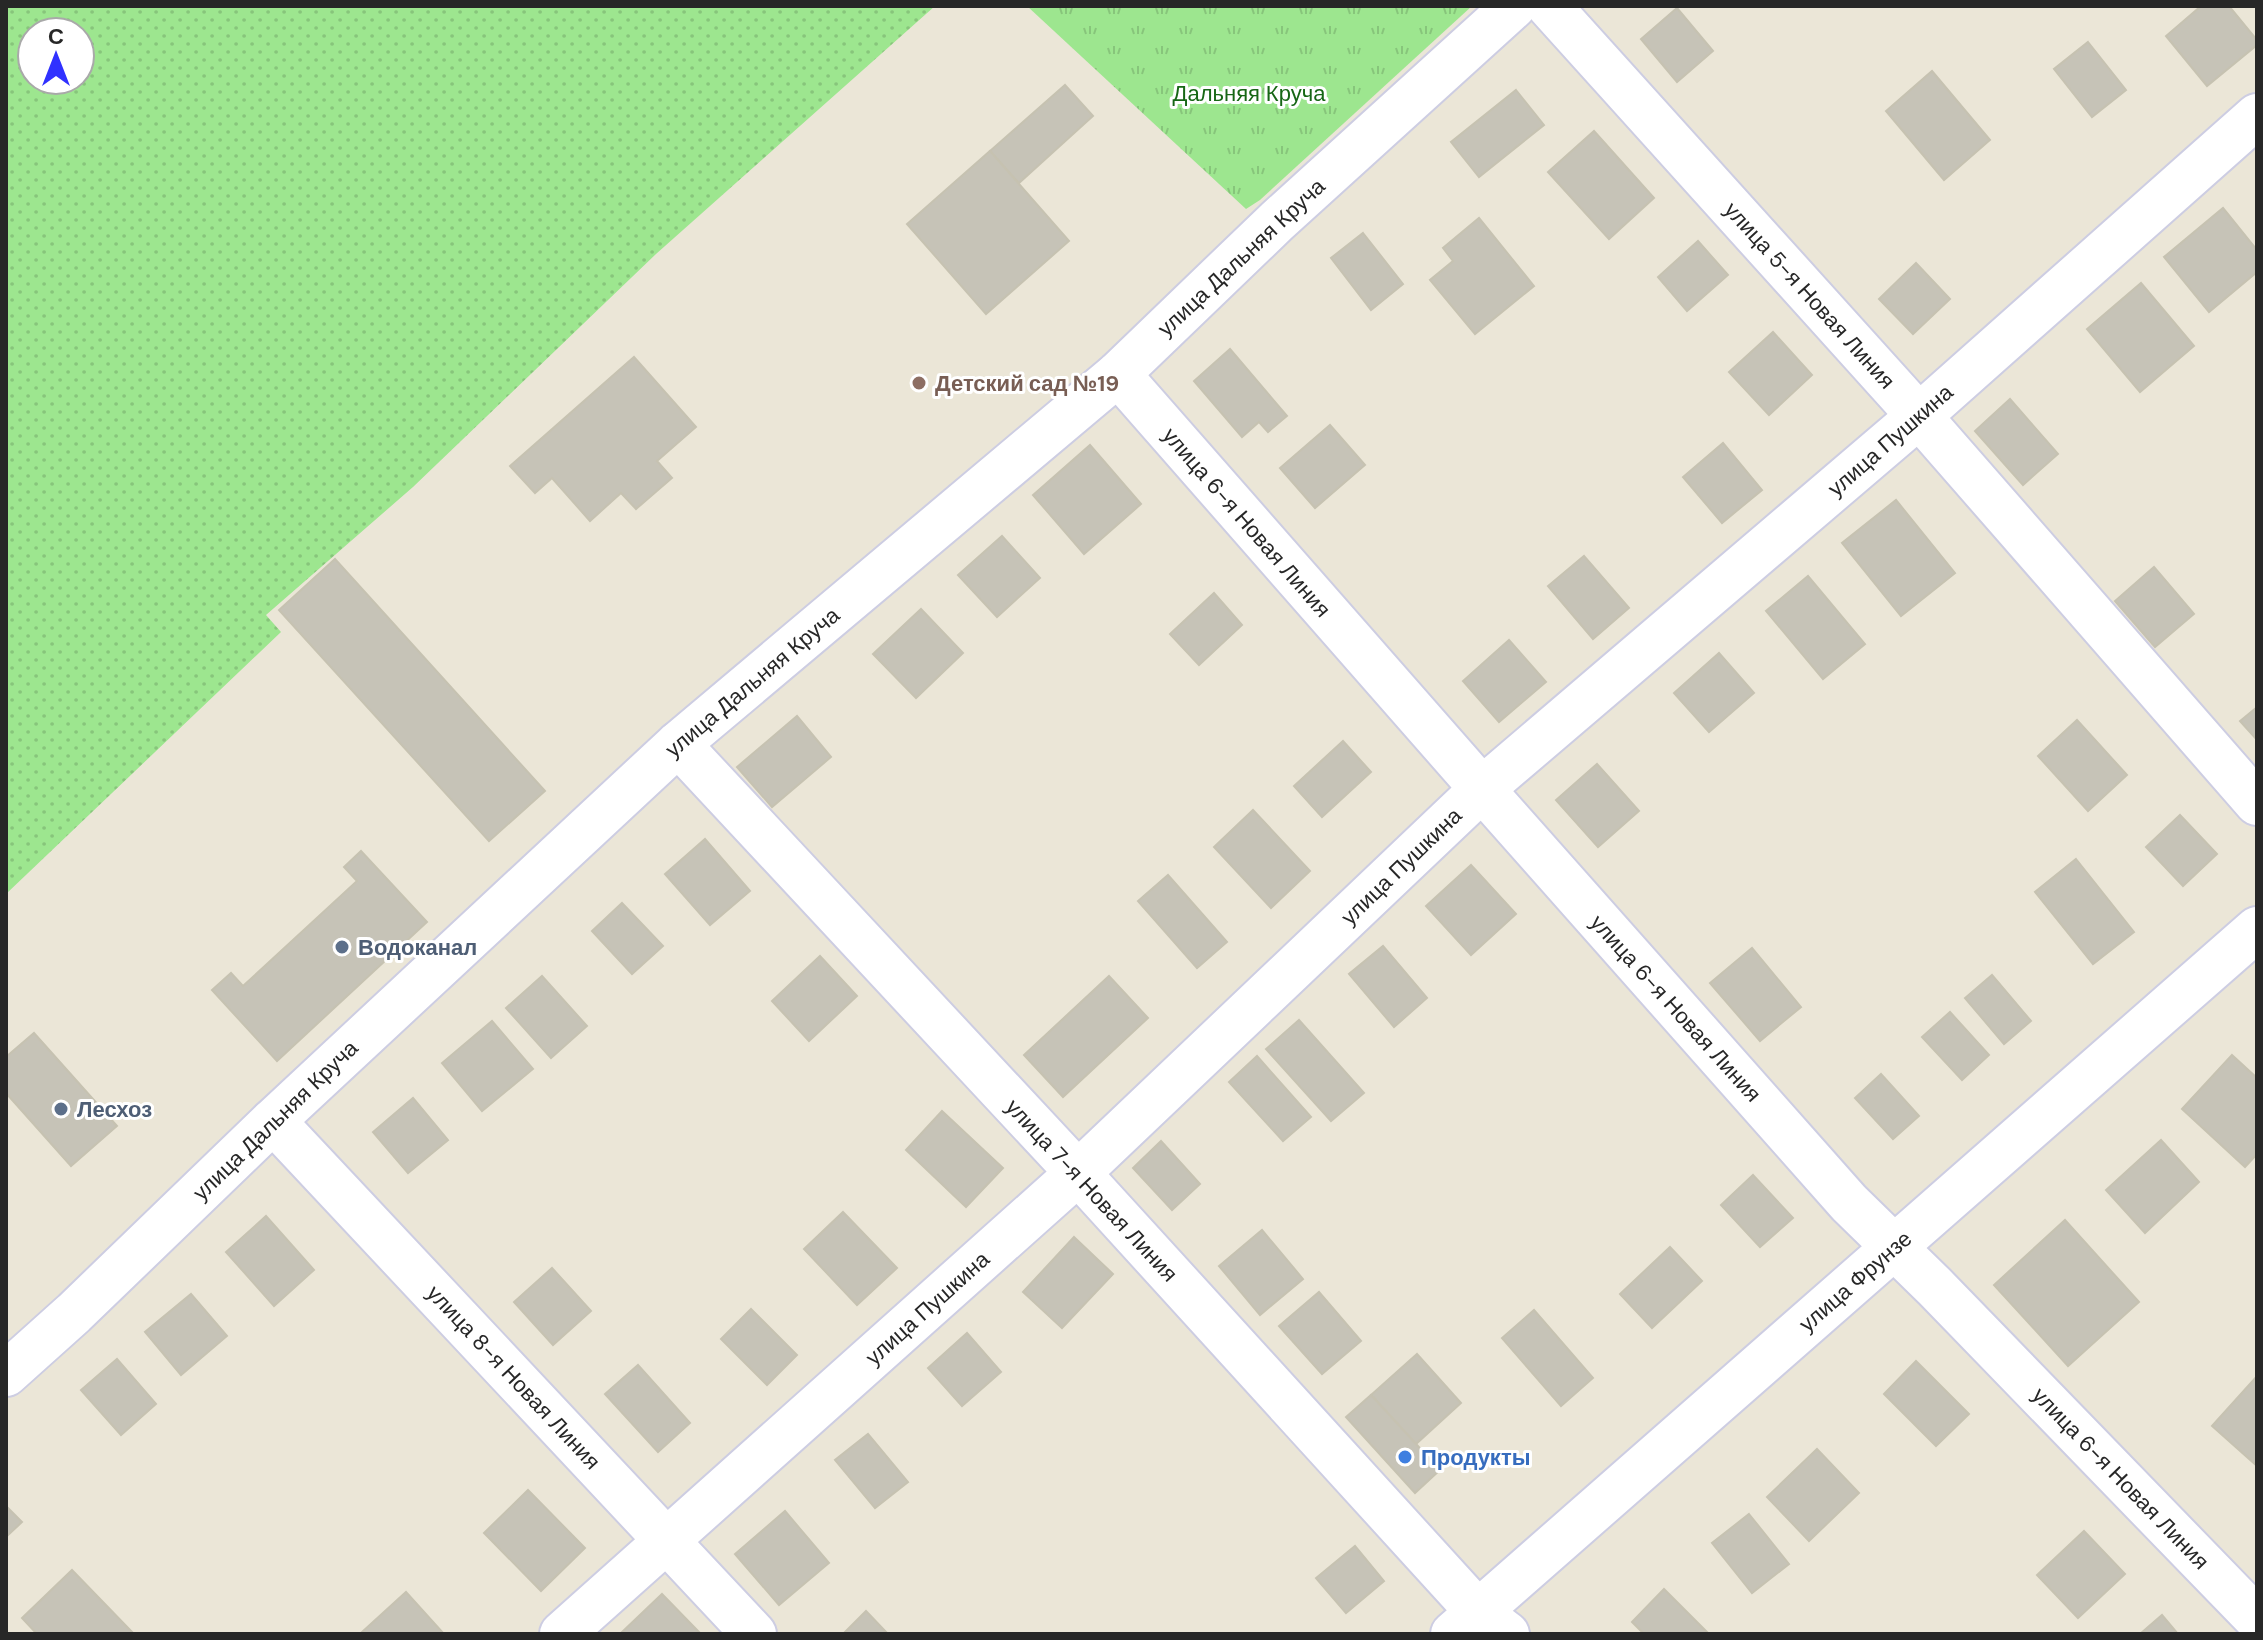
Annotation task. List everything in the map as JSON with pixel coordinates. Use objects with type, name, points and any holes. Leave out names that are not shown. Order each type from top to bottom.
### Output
[{"type":"street","name":"улица Дальняя Круча","points":[[6,1374],[678,744],[1118,374],[1277,221],[1514,6]]},
{"type":"street","name":"улица 5-я Новая Линия","points":[[1549,6],[1919,416],[2257,803]]},
{"type":"street","name":"улица Пушкина","points":[[562,1634],[1078,1173],[1482,789],[1919,416],[2257,116]]},
{"type":"street","name":"улица 6-я Новая Линия","points":[[1118,374],[1849,1203],[1935,1287],[2257,1619]]},
{"type":"street","name":"улица 7-я Новая Линия","points":[[678,744],[1078,1173],[1479,1627]]},
{"type":"street","name":"улица Фрунзе","points":[[1479,1627],[1893,1247],[2257,929]]},
{"type":"street","name":"улица 8-я Новая Линия","points":[[273,1121],[754,1634]]},
{"type":"green space","points":[[6,6],[935,6],[656,254],[413,487],[266,615],[281,632],[6,894]]},
{"type":"green space","name":"Дальняя Круча","points":[[1027,6],[1472,6],[1260,200],[1246,209]]},
{"type":"building","points":[[2201,6],[2229,6],[2257,40],[2257,45],[2207,86],[2166,36]]},
{"type":"building","points":[[1677,8],[1713,51],[1677,82],[1641,39]]},
{"type":"building","points":[[2088,42],[2126,90],[2092,117],[2054,69]]},
{"type":"building","points":[[1932,71],[1990,140],[1944,180],[1886,111]]},
{"type":"building","points":[[1065,85],[1093,116],[1019,183],[990,151]]},
{"type":"building","points":[[1516,90],[1544,125],[1479,177],[1451,142]]},
{"type":"building","points":[[1594,131],[1654,198],[1609,239],[1548,172]]},
{"type":"building","points":[[990,151],[1069,241],[986,314],[907,224]]},
{"type":"building","points":[[2223,208],[2257,250],[2257,272],[2209,312],[2164,257]]},
{"type":"building","points":[[1479,218],[1534,286],[1475,334],[1430,280],[1453,261],[1443,248]]},
{"type":"building","points":[[1363,233],[1403,284],[1371,310],[1331,258]]},
{"type":"building","points":[[1698,241],[1728,275],[1687,311],[1658,277]]},
{"type":"building","points":[[1916,263],[1950,299],[1913,334],[1879,299]]},
{"type":"building","points":[[2141,283],[2194,346],[2140,392],[2087,329]]},
{"type":"building","points":[[1773,332],[1812,375],[1769,415],[1729,372]]},
{"type":"building","points":[[1230,349],[1287,416],[1268,432],[1259,422],[1242,437],[1194,381]]},
{"type":"building","points":[[634,357],[696,427],[657,461],[672,478],[636,509],[621,493],[590,521],[552,478],[535,493],[510,466]]},
{"type":"building","points":[[2010,399],[2058,454],[2023,485],[1975,431]]},
{"type":"building","points":[[1330,425],[1365,465],[1315,508],[1280,468]]},
{"type":"building","points":[[1723,443],[1762,490],[1722,523],[1683,477]]},
{"type":"building","points":[[1090,445],[1141,504],[1084,554],[1033,495]]},
{"type":"building","points":[[1896,500],[1955,573],[1901,616],[1842,543]]},
{"type":"building","points":[[1002,536],[1040,578],[997,617],[958,575]]},
{"type":"building","points":[[1584,556],[1629,608],[1593,639],[1548,586]]},
{"type":"building","points":[[335,559],[545,791],[489,841],[279,610]]},
{"type":"building","points":[[2154,567],[2194,614],[2155,647],[2115,601]]},
{"type":"building","points":[[1808,576],[1865,644],[1823,679],[1766,611]]},
{"type":"building","points":[[1214,593],[1242,625],[1199,665],[1170,634]]},
{"type":"building","points":[[921,609],[963,653],[916,698],[873,654]]},
{"type":"building","points":[[1509,640],[1546,682],[1499,722],[1463,681]]},
{"type":"building","points":[[1719,653],[1754,693],[1709,732],[1674,693]]},
{"type":"building","points":[[2257,707],[2257,740],[2240,721]]},
{"type":"building","points":[[797,716],[831,757],[772,807],[737,767]]},
{"type":"building","points":[[2077,720],[2127,775],[2088,811],[2038,756]]},
{"type":"building","points":[[1343,741],[1371,772],[1322,817],[1294,786]]},
{"type":"building","points":[[1597,764],[1639,811],[1598,847],[1556,800]]},
{"type":"building","points":[[1253,810],[1310,871],[1271,908],[1214,847]]},
{"type":"building","points":[[2180,815],[2217,854],[2183,886],[2146,847]]},
{"type":"building","points":[[705,839],[750,891],[710,925],[665,874]]},
{"type":"building","name":"Водоканал","points":[[361,851],[427,922],[277,1061],[212,990],[231,973],[243,986],[357,881],[344,867]]},
{"type":"building","points":[[2076,859],[2134,932],[2093,964],[2035,892]]},
{"type":"building","points":[[1471,865],[1516,914],[1471,955],[1426,906]]},
{"type":"building","points":[[1168,875],[1227,942],[1197,968],[1138,901]]},
{"type":"building","points":[[622,903],[663,946],[632,974],[592,931]]},
{"type":"building","points":[[1383,946],[1427,998],[1394,1027],[1349,974]]},
{"type":"building","points":[[1752,948],[1801,1007],[1760,1041],[1710,983]]},
{"type":"building","points":[[820,956],[857,996],[809,1041],[772,1001]]},
{"type":"building","points":[[1992,975],[2031,1021],[2004,1044],[1965,998]]},
{"type":"building","points":[[542,976],[587,1026],[551,1058],[506,1008]]},
{"type":"building","points":[[1109,976],[1148,1018],[1063,1097],[1024,1055]]},
{"type":"building","points":[[1950,1012],[1989,1055],[1962,1080],[1922,1037]]},
{"type":"building","points":[[1299,1020],[1364,1093],[1331,1121],[1266,1049]]},
{"type":"building","points":[[492,1021],[533,1069],[482,1111],[442,1063]]},
{"type":"building","name":"Лесхоз","points":[[34,1033],[117,1126],[71,1166],[6,1093],[6,1057]]},
{"type":"building","points":[[2232,1055],[2257,1078],[2257,1154],[2245,1167],[2182,1109]]},
{"type":"building","points":[[1257,1056],[1311,1117],[1283,1141],[1229,1082]]},
{"type":"building","points":[[1881,1074],[1919,1116],[1893,1139],[1855,1098]]},
{"type":"building","points":[[413,1098],[448,1140],[408,1173],[373,1132]]},
{"type":"building","points":[[942,1111],[1003,1168],[966,1207],[906,1150]]},
{"type":"building","points":[[2161,1140],[2199,1182],[2145,1233],[2106,1190]]},
{"type":"building","points":[[1161,1141],[1200,1184],[1172,1210],[1133,1168]]},
{"type":"building","points":[[1753,1175],[1793,1218],[1760,1247],[1721,1205]]},
{"type":"building","points":[[843,1212],[897,1268],[857,1305],[804,1249]]},
{"type":"building","points":[[266,1216],[314,1270],[274,1306],[226,1252]]},
{"type":"building","points":[[2065,1220],[2139,1302],[2068,1366],[1994,1285]]},
{"type":"building","points":[[1262,1230],[1303,1279],[1260,1315],[1219,1266]]},
{"type":"building","points":[[1074,1237],[1113,1274],[1062,1328],[1023,1292]]},
{"type":"building","points":[[1670,1247],[1702,1281],[1652,1328],[1620,1294]]},
{"type":"building","points":[[552,1268],[591,1311],[553,1345],[514,1302]]},
{"type":"building","points":[[1319,1292],[1361,1341],[1322,1374],[1279,1326]]},
{"type":"building","points":[[191,1294],[227,1336],[181,1375],[145,1332]]},
{"type":"building","points":[[751,1309],[797,1355],[767,1385],[721,1339]]},
{"type":"building","points":[[1534,1310],[1593,1378],[1561,1406],[1502,1338]]},
{"type":"building","points":[[967,1333],[1001,1372],[962,1406],[928,1368]]},
{"type":"building","points":[[1417,1354],[1461,1403],[1416,1444],[1371,1395]]},
{"type":"building","points":[[117,1359],[156,1404],[121,1435],[81,1390]]},
{"type":"building","points":[[1916,1361],[1969,1414],[1936,1446],[1884,1394]]},
{"type":"building","points":[[638,1365],[690,1423],[658,1452],[605,1394]]},
{"type":"building","points":[[2257,1376],[2257,1466],[2212,1426]]},
{"type":"building","name":"Продукты","points":[[1371,1395],[1440,1470],[1415,1493],[1346,1417]]},
{"type":"building","points":[[868,1434],[908,1482],[875,1508],[835,1460]]},
{"type":"building","points":[[1817,1449],[1859,1493],[1809,1541],[1767,1497]]},
{"type":"building","points":[[528,1490],[585,1548],[541,1591],[484,1533]]},
{"type":"building","points":[[6,1506],[22,1522],[6,1537]]},
{"type":"building","points":[[785,1511],[829,1563],[779,1605],[735,1554]]},
{"type":"building","points":[[1749,1514],[1789,1564],[1752,1593],[1712,1543]]},
{"type":"building","points":[[2084,1531],[2125,1574],[2078,1618],[2037,1575]]},
{"type":"building","points":[[1355,1546],[1384,1581],[1346,1613],[1316,1578]]},
{"type":"building","points":[[72,1570],[134,1634],[37,1634],[22,1618]]},
{"type":"building","points":[[1664,1589],[1709,1634],[1644,1634],[1632,1622]]},
{"type":"building","points":[[406,1592],[444,1634],[362,1632]]},
{"type":"building","points":[[662,1594],[700,1633],[620,1634]]},
{"type":"building","points":[[866,1611],[888,1634],[843,1634]]},
{"type":"building","points":[[2162,1615],[2178,1634],[2140,1634]]},
{"type":"place","name":"Детский сад №19","points":[[919,383]]},
{"type":"place","name":"Водоканал","points":[[342,947]]},
{"type":"place","name":"Лесхоз","points":[[61,1109]]},
{"type":"place","name":"Продукты","points":[[1405,1457]]}]
